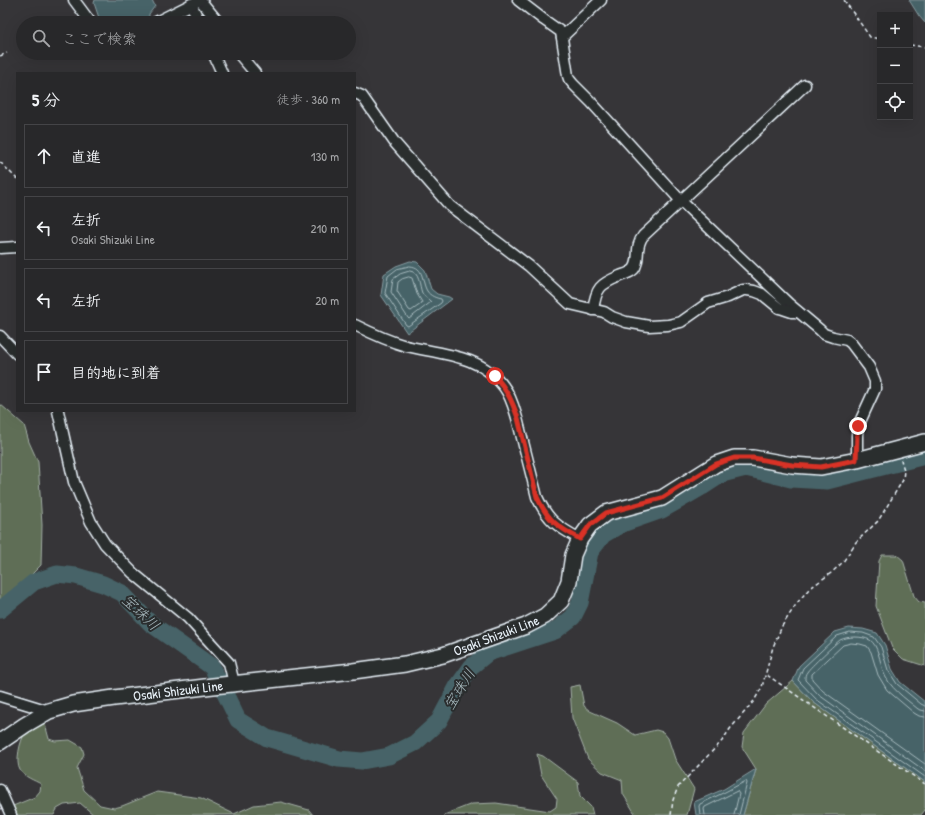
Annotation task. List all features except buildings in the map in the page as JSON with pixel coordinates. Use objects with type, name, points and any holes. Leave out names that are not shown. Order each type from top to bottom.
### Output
[{"type":"main road","name":"Osaki Shizuki Line","points":[[0,742],[24,725],[48,711],[80,703],[213,686],[354,671],[404,664],[443,655],[526,626],[545,616],[561,601],[569,581],[573,555],[580,539],[590,525],[606,513],[662,498],[716,464],[734,458],[753,458],[792,465],[821,467],[856,460],[925,442]]},
{"type":"street","points":[[74,0],[86,16]]},
{"type":"street","points":[[518,0],[561,32],[568,76],[572,84],[591,102],[681,201],[789,304],[824,334],[849,341],[869,367],[876,384],[874,393],[857,430],[856,460]]},
{"type":"street","points":[[562,38],[602,0]]},
{"type":"street","points":[[168,16],[197,1]]},
{"type":"street","points":[[197,1],[199,16]]},
{"type":"street","points":[[197,1],[212,16]]},
{"type":"street","points":[[216,60],[222,72]]},
{"type":"street","points":[[244,60],[254,72]]},
{"type":"street","points":[[593,310],[597,291],[606,282],[634,269],[637,263],[638,243],[643,236],[805,85]]},
{"type":"street","points":[[356,93],[362,96],[395,143],[450,206],[530,266],[570,304],[604,312],[612,317],[626,322],[649,326],[668,325],[681,322],[708,303],[728,297],[743,290],[747,290],[762,294],[779,308],[792,312],[798,312]]},
{"type":"street","points":[[0,248],[16,246]]},
{"type":"street","points":[[356,325],[404,345],[467,360],[485,368],[495,376],[505,389],[518,418],[537,497],[541,506],[553,522],[580,539]]},
{"type":"street","points":[[0,336],[16,353]]},
{"type":"street","points":[[58,412],[74,482],[91,522],[105,544],[133,573],[188,618],[229,663],[231,684]]},
{"type":"street","points":[[0,696],[48,711]]},
{"type":"street","points":[[0,790],[11,815]]},
{"type":"path","points":[[844,0],[870,37],[877,38]]},
{"type":"path","points":[[913,46],[925,48]]},
{"type":"path","points":[[0,56],[7,53]]},
{"type":"path","points":[[0,162],[16,178]]},
{"type":"path","points":[[671,815],[673,800],[678,787],[722,741],[730,729],[754,701],[762,687],[773,647],[782,626],[797,603],[809,589],[843,562],[856,542],[878,521],[903,480],[904,470],[900,456]]},
{"type":"path","points":[[766,675],[925,784]]},
{"type":"green space","points":[[0,404],[24,425],[29,442],[38,462],[42,525],[41,565],[23,583],[0,612]]},
{"type":"green space","points":[[882,555],[897,555],[903,560],[914,596],[919,602],[925,603],[925,666],[903,659],[892,648],[876,606],[879,561]]},
{"type":"green space","points":[[793,681],[813,702],[925,782],[925,810],[921,815],[743,815],[756,769],[742,747],[744,733],[766,704]]},
{"type":"green space","points":[[580,685],[584,706],[590,711],[617,723],[635,735],[656,730],[663,732],[668,738],[675,759],[694,789],[687,815],[636,815],[623,794],[622,780],[602,772],[588,759],[572,718],[570,687]]},
{"type":"green space","points":[[45,724],[49,739],[55,741],[70,740],[82,747],[84,754],[77,768],[84,790],[100,805],[114,808],[157,792],[201,798],[234,814],[254,805],[281,802],[309,810],[313,815],[94,815],[80,803],[64,805],[57,809],[54,815],[17,815],[13,806],[35,797],[40,791],[41,784],[20,770],[18,757],[21,741],[25,733],[29,730]]},
{"type":"green space","points":[[537,754],[543,756],[578,782],[580,796],[591,807],[593,815],[444,815],[472,804],[496,803],[550,811],[556,807],[557,799],[541,775]]},
{"type":"water","points":[[95,0],[152,0],[155,6],[149,16],[98,16],[94,3]]},
{"type":"water","points":[[909,0],[925,0],[925,23],[919,16]]},
{"type":"water","points":[[410,261],[417,262],[425,270],[431,289],[437,294],[452,299],[407,333],[381,295],[384,274],[396,266]]},
{"type":"water","points":[[849,628],[863,629],[877,633],[885,645],[892,669],[900,682],[925,702],[925,782],[813,702],[793,681],[799,666],[835,632]]},
{"type":"water","points":[[756,769],[743,815],[696,815],[694,802],[724,789]]},
{"type":"waterway","name":"宝珠川","points":[[0,610],[34,582],[57,574],[76,576],[103,584],[122,593],[150,623],[212,667],[238,720],[267,738],[339,759],[362,761],[389,756],[415,743],[439,721],[457,687],[472,666],[488,653],[555,631],[573,617],[580,603],[590,552],[603,535],[622,524],[662,510],[722,474],[746,468],[791,479],[827,481],[925,456]]},
{"type":"route","points":[[495,376],[505,389],[518,418],[537,497],[541,506],[553,522],[580,539],[590,525],[606,513],[662,498],[716,464],[734,458],[753,458],[792,465],[821,467],[856,460],[858,426]]}]
